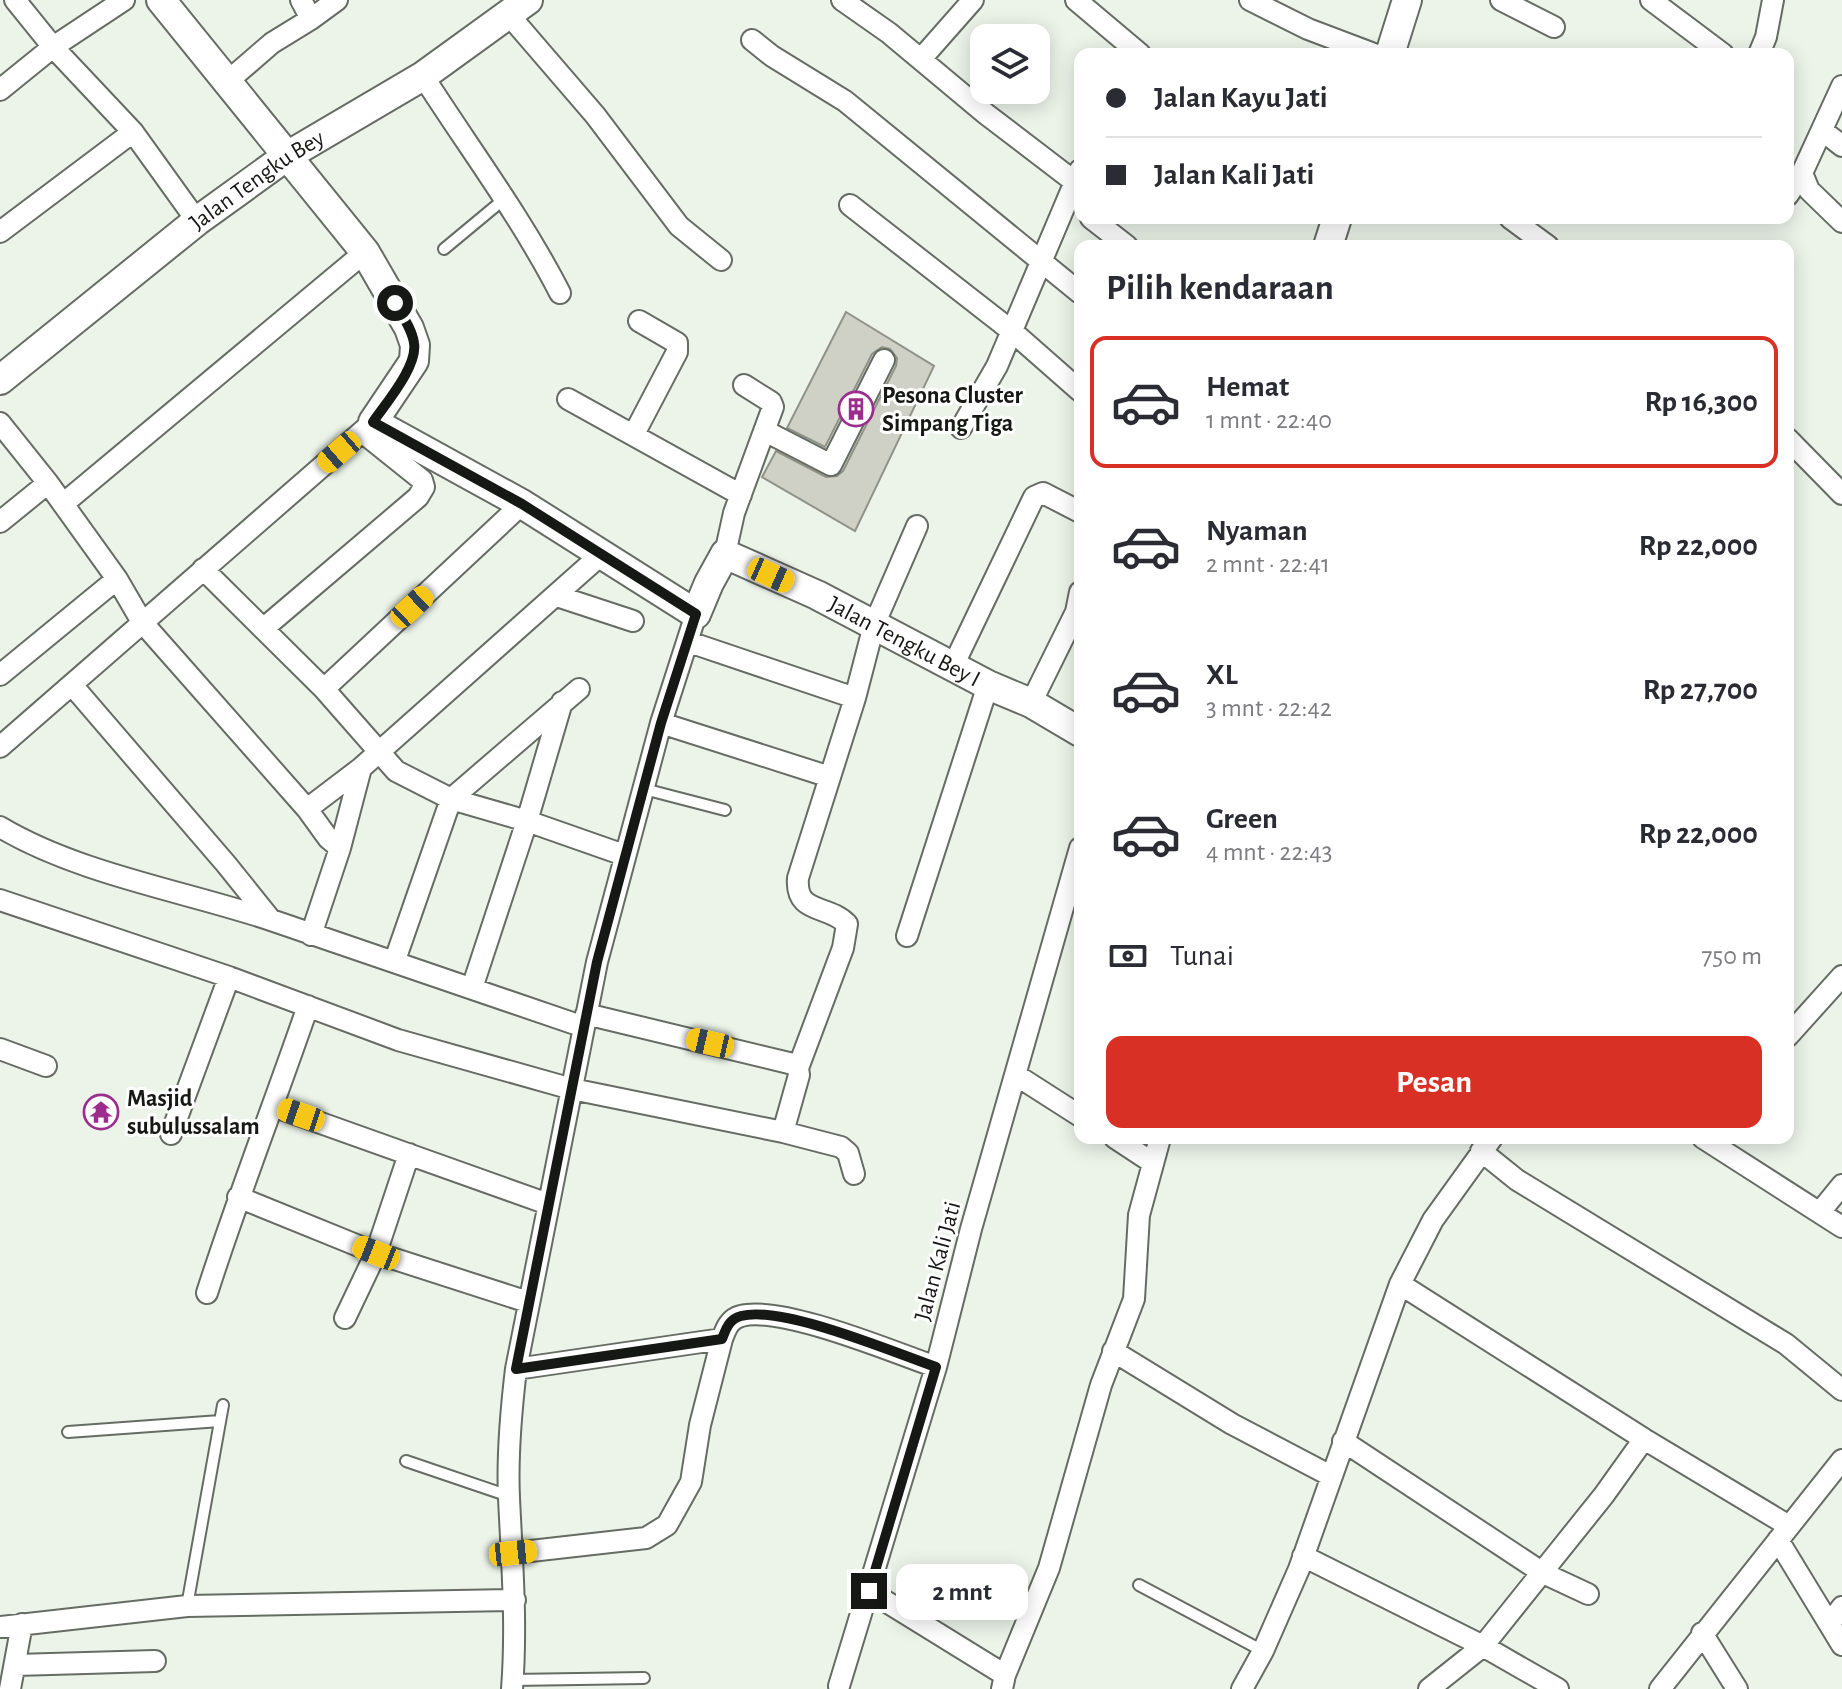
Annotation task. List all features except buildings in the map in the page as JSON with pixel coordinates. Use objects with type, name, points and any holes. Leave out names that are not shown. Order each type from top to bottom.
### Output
[{"type":"street","points":[[15,0],[53,47],[133,132],[197,221]]},
{"type":"street","points":[[0,90],[53,47],[124,0]]},
{"type":"street","points":[[0,747],[368,427],[414,361],[415,345],[409,328],[365,252],[161,0]]},
{"type":"street","points":[[301,0],[311,19]]},
{"type":"street","points":[[228,81],[272,43],[337,0]]},
{"type":"street","points":[[921,59],[973,0]]},
{"type":"street","points":[[1250,0],[1308,29],[1358,48]]},
{"type":"street","points":[[1392,48],[1407,0]]},
{"type":"street","points":[[1501,0],[1554,27]]},
{"type":"street","points":[[1651,0],[1715,48]]},
{"type":"street","points":[[1761,48],[1773,0]]},
{"type":"street","points":[[855,4],[1074,188]]},
{"type":"street","points":[[1089,4],[1134,48]]},
{"type":"street","points":[[518,8],[679,226],[721,260]]},
{"type":"street","name":"Jalan Tengku Bey","points":[[0,380],[197,221],[287,156],[423,76],[518,8]]},
{"type":"street","points":[[752,40],[772,56],[845,101],[1074,288]]},
{"type":"street","points":[[423,76],[503,200],[524,227],[560,293]]},
{"type":"street","points":[[1794,186],[1823,131],[1842,86]]},
{"type":"street","points":[[1823,131],[1842,146]]},
{"type":"street","points":[[0,232],[133,132]]},
{"type":"street","points":[[1802,173],[1809,190],[1842,222]]},
{"type":"street","points":[[961,428],[997,366],[1041,261],[1074,194]]},
{"type":"street","points":[[850,205],[1013,332],[1074,386]]},
{"type":"street","points":[[1099,224],[1119,240]]},
{"type":"street","points":[[1518,224],[1540,240]]},
{"type":"street","points":[[63,504],[365,252]]},
{"type":"street","points":[[634,434],[677,352],[677,343],[639,321]]},
{"type":"street","points":[[765,431],[831,465],[884,360]]},
{"type":"street","points":[[512,1684],[515,1600],[509,1496],[511,1411],[516,1369],[585,1020],[624,855],[696,614],[725,554],[741,495],[772,412],[771,402],[744,385]]},
{"type":"street","points":[[568,399],[741,495]]},
{"type":"street","points":[[0,423],[117,579],[142,622],[307,809],[328,838],[340,848]]},
{"type":"street","points":[[368,427],[522,504],[696,614]]},
{"type":"street","points":[[264,628],[418,497],[424,487],[422,480],[368,427]]},
{"type":"street","points":[[1794,445],[1842,494]]},
{"type":"street","points":[[0,522],[48,483]]},
{"type":"street","points":[[953,666],[1034,497],[1043,493],[1074,509]]},
{"type":"street","points":[[324,689],[522,504]]},
{"type":"street","points":[[783,1132],[799,1075],[798,1068],[843,948],[847,924],[800,898],[798,878],[855,698],[874,625],[917,526]]},
{"type":"street","points":[[307,809],[361,768],[603,553]]},
{"type":"street","name":"Jalan Tengku Bey I","points":[[725,554],[817,595],[988,685],[1031,703],[1074,728]]},
{"type":"street","points":[[203,569],[324,689],[396,771],[451,799],[527,821],[624,855]]},
{"type":"street","points":[[0,675],[117,579]]},
{"type":"street","points":[[557,596],[633,621]]},
{"type":"street","points":[[1031,703],[1074,616]]},
{"type":"street","points":[[689,642],[855,698]]},
{"type":"street","points":[[72,685],[271,920]]},
{"type":"street","points":[[907,936],[988,685]]},
{"type":"street","points":[[395,960],[451,799],[579,689]]},
{"type":"street","points":[[472,988],[562,702]]},
{"type":"street","points":[[661,723],[830,777]]},
{"type":"street","points":[[311,935],[340,848],[361,768]]},
{"type":"street","points":[[0,827],[34,845],[117,875],[271,920],[472,988],[585,1020],[772,1057],[798,1068]]},
{"type":"street","name":"Jalan Kali Jati","points":[[839,1686],[936,1367],[971,1229],[1074,869]]},
{"type":"street","points":[[0,900],[229,977],[398,1040],[572,1089],[783,1132],[841,1147],[848,1153],[854,1174]]},
{"type":"street","points":[[1794,1029],[1842,976]]},
{"type":"street","points":[[171,1134],[229,977]]},
{"type":"street","points":[[207,1293],[238,1197],[308,1006]]},
{"type":"street","points":[[0,1049],[46,1066]]},
{"type":"street","points":[[1016,1075],[1074,1112]]},
{"type":"street","points":[[273,1106],[548,1204]]},
{"type":"street","points":[[1124,1144],[1153,1163]]},
{"type":"street","points":[[869,1591],[1004,1682],[1049,1568],[1113,1351],[1134,1299],[1139,1215],[1158,1144]]},
{"type":"street","points":[[1242,1689],[1263,1651],[1303,1556],[1400,1284],[1433,1220],[1487,1144],[1517,1180],[1786,1344],[1842,1390]]},
{"type":"street","points":[[1712,1144],[1842,1227]]},
{"type":"street","points":[[345,1318],[376,1253],[409,1154]]},
{"type":"street","points":[[1820,1212],[1842,1185]]},
{"type":"street","points":[[238,1197],[376,1253],[528,1302]]},
{"type":"street","points":[[1400,1284],[1644,1439],[1783,1533],[1836,1615],[1842,1645]]},
{"type":"street","points":[[513,1553],[646,1538],[667,1525],[691,1482],[700,1425],[722,1339],[727,1326],[741,1316],[801,1321],[936,1367]]},
{"type":"street","points":[[516,1369],[722,1339]]},
{"type":"street","points":[[1113,1351],[1232,1424],[1331,1476]]},
{"type":"street","points":[[1429,1689],[1483,1646],[1604,1495],[1644,1439]]},
{"type":"street","points":[[1343,1441],[1543,1573],[1588,1594]]},
{"type":"street","points":[[1660,1689],[1842,1460]]},
{"type":"street","points":[[1303,1556],[1483,1646],[1558,1689]]},
{"type":"street","points":[[0,1627],[187,1606],[515,1600]]},
{"type":"street","points":[[10,1689],[22,1624]]},
{"type":"street","points":[[1702,1633],[1737,1689]]},
{"type":"street","points":[[16,1665],[155,1661]]},
{"type":"lane","points":[[444,249],[503,200]]},
{"type":"lane","points":[[644,789],[725,810]]},
{"type":"lane","points":[[187,1606],[223,1405]]},
{"type":"lane","points":[[68,1432],[220,1421]]},
{"type":"lane","points":[[406,1461],[509,1496]]},
{"type":"lane","points":[[1139,1585],[1263,1651]]},
{"type":"lane","points":[[512,1684],[644,1678]]},
{"type":"place","name":"Pesona Cluster Simpang Tiga","points":[[856,409]]},
{"type":"place","name":"Masjid subulussalam","points":[[101,1112]]},
{"type":"route","points":[[395,303],[415,345],[414,361],[373,422],[522,504],[696,614],[661,723],[597,962],[516,1369],[722,1339],[733,1319],[752,1315],[801,1321],[936,1367],[869,1591]]}]
